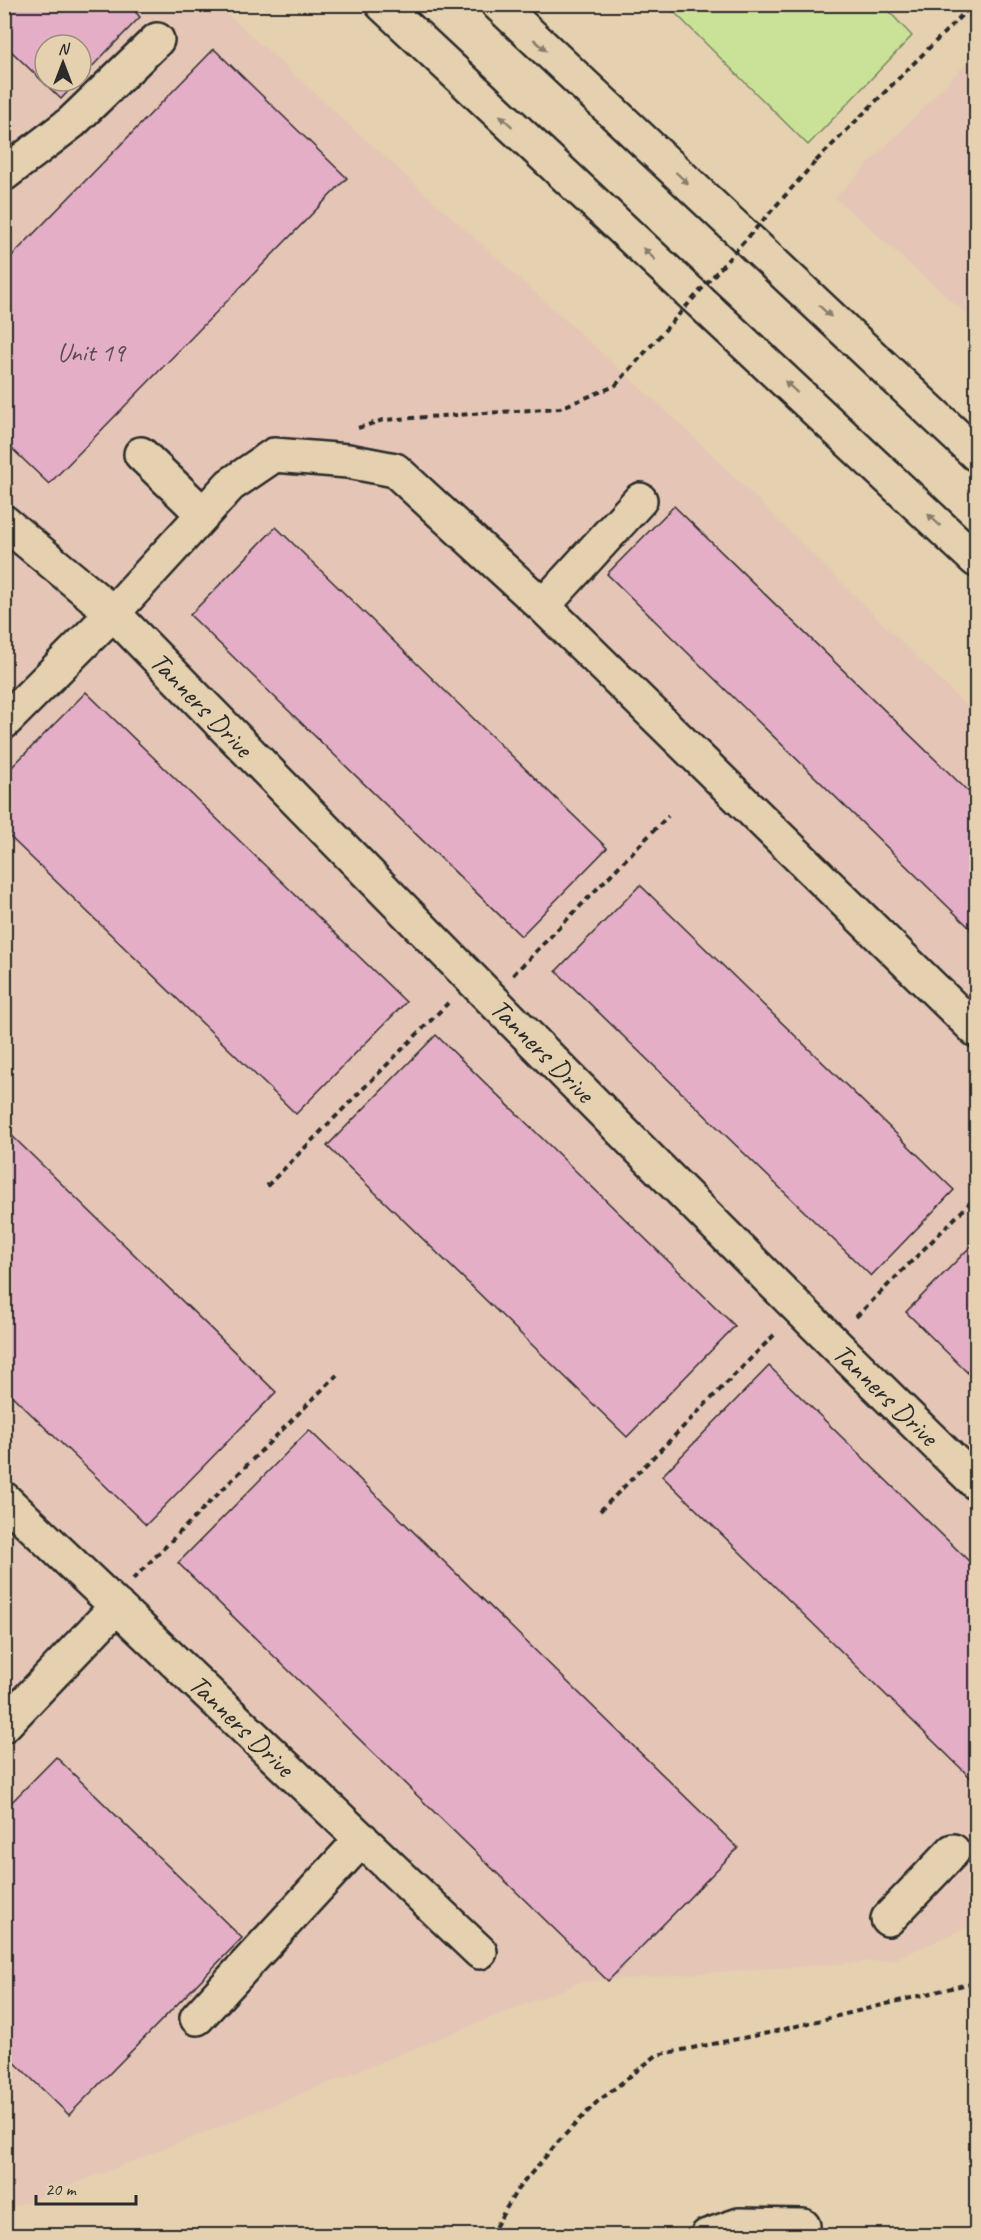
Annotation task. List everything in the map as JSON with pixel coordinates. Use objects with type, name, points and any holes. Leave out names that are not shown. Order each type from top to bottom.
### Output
[{"type":"main road","points":[[382,4],[976,560]]},
{"type":"main road","points":[[498,4],[976,454]]},
{"type":"main road","points":[[4,174],[72,122],[157,40]]},
{"type":"main road","points":[[141,454],[203,514]]},
{"type":"main road","points":[[4,722],[113,613],[230,484],[274,455],[348,461],[395,470],[543,606],[976,1030]]},
{"type":"main road","points":[[543,606],[640,500]]},
{"type":"main road","name":"Tanners Drive","points":[[4,522],[113,613],[831,1341],[976,1483]]},
{"type":"main road","name":"Tanners Drive","points":[[4,1498],[480,1952]]},
{"type":"main road","points":[[4,1725],[115,1603]]},
{"type":"main road","points":[[197,2018],[362,1839]]},
{"type":"main road","points":[[888,1919],[953,1851]]},
{"type":"main road","points":[[707,2235],[739,2225],[803,2226]]},
{"type":"path","points":[[350,430],[383,420],[560,408],[615,386],[816,161],[972,4]]},
{"type":"path","points":[[267,1186],[668,816]]},
{"type":"path","points":[[831,1341],[976,1197]]},
{"type":"path","points":[[600,1511],[800,1309]]},
{"type":"path","points":[[115,1603],[338,1375]]},
{"type":"path","points":[[490,2235],[517,2190],[558,2142],[596,2103],[657,2055],[768,2033],[976,1982]]},
{"type":"shaded area","points":[[5,5],[217,5],[684,427],[976,715],[976,1924],[893,1960],[581,1982],[106,2172],[5,2210]]},
{"type":"shaded area","points":[[976,53],[976,323],[835,198]]},
{"type":"green space","points":[[667,5],[883,5],[912,36],[808,145]]},
{"type":"building","points":[[4,4],[128,4],[140,17],[93,66],[93,33],[33,33],[33,72],[10,50],[4,55]]},
{"type":"building","points":[[214,49],[347,178],[49,484],[4,441],[4,264]]},
{"type":"building","points":[[55,93],[67,93],[61,99]]},
{"type":"building","points":[[674,506],[976,799],[976,934],[607,574]]},
{"type":"building","points":[[276,527],[607,848],[521,936],[190,615]]},
{"type":"building","points":[[86,692],[406,1002],[296,1114],[4,831],[4,775]]},
{"type":"building","points":[[640,885],[954,1190],[871,1276],[556,971]]},
{"type":"building","points":[[436,1035],[735,1326],[627,1437],[327,1146]]},
{"type":"building","points":[[4,1128],[276,1392],[146,1525],[4,1388]]},
{"type":"building","points":[[976,1241],[976,1381],[906,1312]]},
{"type":"building","points":[[769,1366],[976,1568],[976,1783],[662,1476]]},
{"type":"building","points":[[309,1430],[738,1848],[608,1981],[178,1563]]},
{"type":"building","points":[[56,1757],[242,1938],[69,2115],[4,2052],[4,1810]]}]
